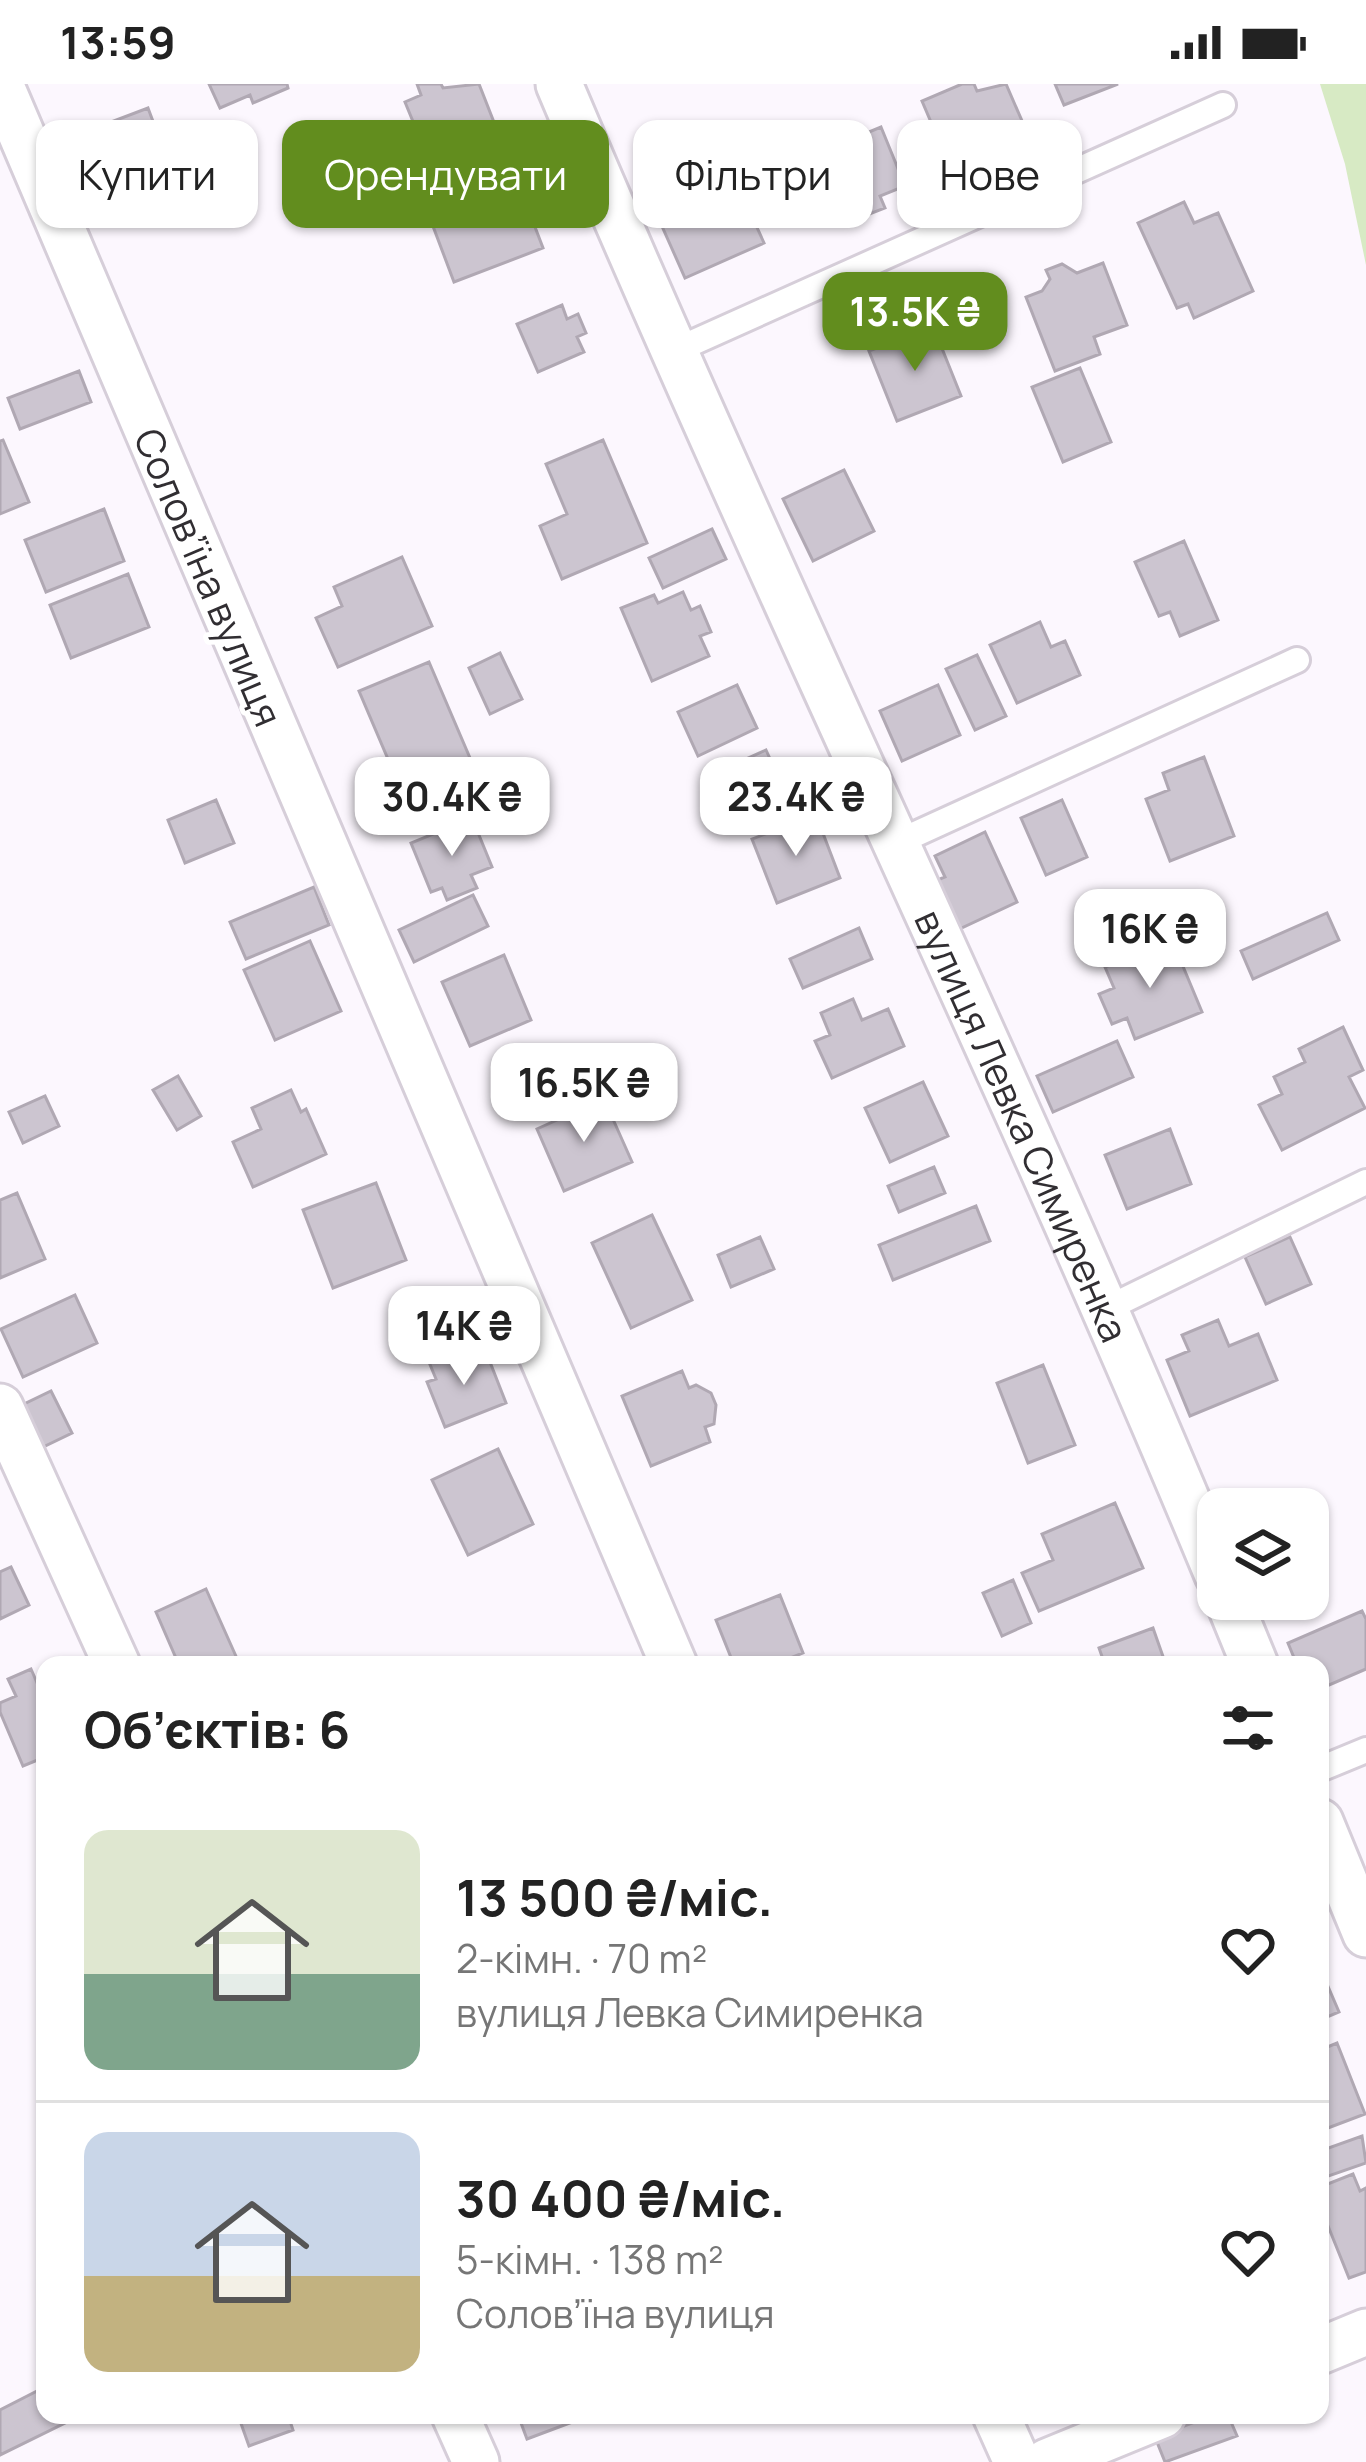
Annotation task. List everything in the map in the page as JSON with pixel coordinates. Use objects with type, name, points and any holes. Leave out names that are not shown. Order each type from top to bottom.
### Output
[{"type":"street","name":"вулиця Левка Симиренка","points":[[559,84],[672,352],[1108,1308],[1197,1524]]},
{"type":"street","name":"Соловʼїна вулиця","points":[[0,85],[670,1656]]},
{"type":"street","points":[[0,1407],[113,1656]]},
{"type":"street","points":[[1237,1620],[1251,1656]]},
{"type":"street","points":[[1329,1844],[1366,1934]]},
{"type":"street","points":[[1329,2346],[1366,2332]]},
{"type":"street","points":[[459,2424],[476,2462]]},
{"type":"street","points":[[1000,2424],[1016,2462]]},
{"type":"street","points":[[1047,2462],[1140,2424]]},
{"type":"lane","points":[[672,352],[1223,105]]},
{"type":"lane","points":[[896,843],[1297,660]]},
{"type":"lane","points":[[1108,1308],[1366,1182]]},
{"type":"lane","points":[[1329,1765],[1366,1750]]},
{"type":"green space","points":[[1320,84],[1366,84],[1366,265],[1345,164]]},
{"type":"building","points":[[209,84],[287,84],[288,88],[253,103],[250,95],[220,108]]},
{"type":"building","points":[[417,84],[441,84],[443,88],[479,84],[493,120],[412,120],[405,102],[421,95]]},
{"type":"building","points":[[962,84],[974,84],[977,91],[1006,84],[1022,120],[930,120],[922,101]]},
{"type":"building","points":[[1055,84],[1118,84],[1064,105]]},
{"type":"building","points":[[148,108],[152,120],[116,120]]},
{"type":"building","points":[[881,127],[897,166],[897,189],[880,196],[885,208],[873,213],[873,130]]},
{"type":"building","points":[[1184,202],[1194,223],[1218,213],[1253,291],[1194,318],[1188,304],[1177,308],[1138,223]]},
{"type":"building","points":[[434,228],[535,228],[543,248],[454,282]]},
{"type":"building","points":[[663,228],[757,228],[764,243],[685,278]]},
{"type":"building","points":[[1103,263],[1127,325],[1094,337],[1100,354],[1055,371],[1026,297],[1042,291],[1050,279],[1046,270],[1062,264],[1077,273]]},
{"type":"building","points":[[562,305],[567,319],[578,314],[586,333],[577,337],[584,352],[538,372],[517,324]]},
{"type":"building","points":[[933,326],[961,396],[897,421],[869,351]]},
{"type":"building","points":[[1080,368],[1111,442],[1063,462],[1032,387]]},
{"type":"building","points":[[79,371],[91,402],[20,429],[8,398]]},
{"type":"building","points":[[603,440],[647,543],[562,579],[540,526],[567,514],[546,464]]},
{"type":"building","points":[[0,441],[29,502],[0,514]]},
{"type":"building","points":[[844,470],[874,531],[813,561],[783,499]]},
{"type":"building","points":[[104,509],[124,561],[46,592],[25,540]]},
{"type":"building","points":[[712,529],[726,559],[663,588],[649,558]]},
{"type":"building","points":[[1184,541],[1218,620],[1180,636],[1170,612],[1159,616],[1135,562]]},
{"type":"building","points":[[402,557],[432,626],[338,667],[316,618],[342,606],[334,587]]},
{"type":"building","points":[[128,574],[149,627],[71,658],[50,605]]},
{"type":"building","points":[[683,592],[691,610],[700,606],[711,632],[700,636],[709,656],[652,681],[621,608],[654,595],[658,603]]},
{"type":"building","points":[[1040,622],[1051,647],[1065,641],[1080,675],[1017,703],[990,645]]},
{"type":"building","points":[[500,653],[522,699],[490,714],[469,668]]},
{"type":"building","points":[[977,655],[1006,716],[975,730],[946,669]]},
{"type":"building","points":[[429,662],[473,765],[425,786],[420,776],[399,785],[359,691]]},
{"type":"building","points":[[737,685],[757,728],[698,756],[678,712]]},
{"type":"building","points":[[938,685],[960,735],[902,761],[880,711]]},
{"type":"building","points":[[766,750],[787,796],[727,823],[706,777]]},
{"type":"building","points":[[1204,757],[1234,836],[1170,861],[1146,799],[1169,790],[1163,773]]},
{"type":"building","points":[[216,800],[234,843],[185,863],[168,820]]},
{"type":"building","points":[[1062,800],[1087,857],[1046,875],[1021,818]]},
{"type":"building","points":[[816,815],[840,878],[777,903],[752,839]]},
{"type":"building","points":[[472,818],[492,867],[471,875],[477,888],[447,900],[442,888],[431,892],[411,843]]},
{"type":"building","points":[[985,832],[1017,902],[953,932],[930,883],[945,877],[935,856]]},
{"type":"building","points":[[314,887],[329,925],[246,959],[230,922]]},
{"type":"building","points":[[473,895],[488,926],[414,962],[399,930]]},
{"type":"building","points":[[1327,913],[1339,940],[1253,979],[1241,951]]},
{"type":"building","points":[[859,928],[872,959],[803,988],[790,959]]},
{"type":"building","points":[[1172,940],[1202,1012],[1135,1039],[1127,1018],[1112,1024],[1099,994],[1114,988],[1105,967]]},
{"type":"building","points":[[310,941],[341,1011],[275,1040],[244,970]]},
{"type":"building","points":[[504,955],[531,1020],[470,1046],[442,982]]},
{"type":"building","points":[[853,999],[862,1020],[888,1009],[904,1046],[832,1078],[815,1041],[830,1035],[821,1013]]},
{"type":"building","points":[[1343,1027],[1363,1070],[1349,1077],[1365,1108],[1282,1150],[1259,1105],[1282,1094],[1274,1077],[1305,1062],[1299,1049]]},
{"type":"building","points":[[1117,1041],[1133,1077],[1053,1112],[1037,1076]]},
{"type":"building","points":[[178,1076],[201,1116],[177,1130],[153,1090]]},
{"type":"building","points":[[923,1082],[948,1136],[890,1162],[865,1108]]},
{"type":"building","points":[[291,1090],[301,1112],[306,1109],[326,1154],[253,1187],[233,1142],[261,1129],[252,1108]]},
{"type":"building","points":[[45,1096],[59,1126],[23,1143],[9,1112]]},
{"type":"building","points":[[604,1099],[632,1162],[564,1191],[537,1129]]},
{"type":"building","points":[[1170,1129],[1191,1184],[1127,1209],[1105,1155]]},
{"type":"building","points":[[934,1167],[945,1193],[899,1212],[888,1186]]},
{"type":"building","points":[[376,1183],[406,1260],[333,1288],[303,1210]]},
{"type":"building","points":[[17,1193],[45,1259],[0,1278],[0,1200]]},
{"type":"building","points":[[976,1206],[990,1241],[893,1280],[879,1245]]},
{"type":"building","points":[[652,1215],[692,1300],[631,1328],[592,1243]]},
{"type":"building","points":[[760,1237],[774,1269],[731,1287],[718,1255]]},
{"type":"building","points":[[1290,1237],[1311,1284],[1266,1304],[1245,1257]]},
{"type":"building","points":[[459,1291],[471,1321],[406,1346],[394,1316]]},
{"type":"building","points":[[75,1295],[97,1343],[23,1377],[1,1329]]},
{"type":"building","points":[[1218,1320],[1229,1346],[1258,1334],[1277,1380],[1190,1416],[1167,1360],[1189,1351],[1182,1335]]},
{"type":"building","points":[[461,1350],[467,1366],[488,1357],[506,1403],[445,1427],[427,1382],[436,1379],[429,1362]]},
{"type":"building","points":[[1043,1365],[1075,1445],[1028,1463],[997,1383]]},
{"type":"building","points":[[682,1371],[689,1388],[696,1385],[711,1393],[716,1405],[714,1424],[705,1427],[710,1442],[651,1466],[622,1396]]},
{"type":"building","points":[[51,1391],[72,1433],[41,1448],[20,1406]]},
{"type":"building","points":[[498,1449],[533,1524],[468,1555],[432,1480]]},
{"type":"building","points":[[1115,1503],[1143,1568],[1039,1611],[1022,1573],[1053,1560],[1042,1534]]},
{"type":"building","points":[[11,1567],[29,1605],[0,1619],[0,1572]]},
{"type":"building","points":[[1013,1580],[1031,1623],[1002,1636],[983,1593]]},
{"type":"building","points":[[206,1589],[236,1656],[175,1656],[156,1612]]},
{"type":"building","points":[[780,1595],[803,1653],[730,1656],[716,1620]]},
{"type":"building","points":[[1362,1611],[1366,1669],[1329,1685],[1329,1656],[1293,1656],[1288,1643]]},
{"type":"building","points":[[1153,1628],[1163,1656],[1102,1656],[1099,1648]]},
{"type":"building","points":[[31,1669],[36,1680],[36,1761],[23,1766],[0,1712],[0,1703],[16,1696],[8,1679]]},
{"type":"building","points":[[1329,1989],[1339,2012],[1329,2016]]},
{"type":"building","points":[[1337,2043],[1365,2114],[1329,2128],[1329,2046]]},
{"type":"building","points":[[1362,2136],[1366,2163],[1329,2176],[1329,2148]]},
{"type":"building","points":[[1353,2174],[1360,2191],[1366,2188],[1366,2272],[1349,2278],[1329,2228],[1329,2183]]},
{"type":"building","points":[[36,2392],[36,2424],[63,2424],[0,2455],[0,2410]]},
{"type":"building","points":[[241,2424],[291,2424],[293,2430],[249,2446]]},
{"type":"building","points":[[521,2424],[567,2424],[527,2439]]},
{"type":"building","points":[[1189,2424],[1232,2424],[1237,2436],[1165,2462],[1155,2437]]}]
